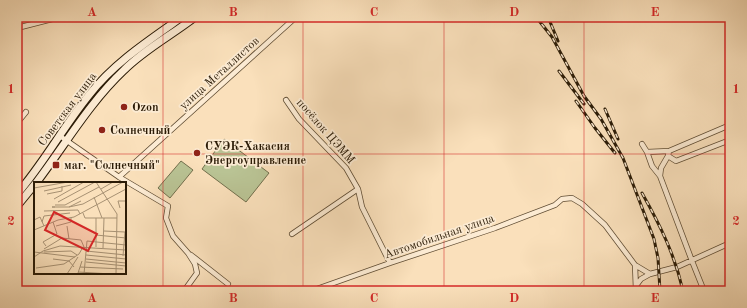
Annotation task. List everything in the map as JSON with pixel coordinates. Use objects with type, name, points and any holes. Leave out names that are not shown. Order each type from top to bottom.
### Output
[{"type":"main road","name":"Советская улица","points":[[17,194],[28,181],[89,95],[117,65],[138,48],[182,17]]},
{"type":"main road","name":"Советская улица","points":[[36,182],[82,118],[125,68],[195,17]]},
{"type":"main road","points":[[76,113],[82,118]]},
{"type":"main road","name":"Советская улица","points":[[17,206],[34,185]]},
{"type":"street","points":[[17,28],[60,17]]},
{"type":"street","name":"улица Металлистов","points":[[119,177],[296,17]]},
{"type":"street","name":"посёлок ЦЭММ","points":[[286,100],[299,119],[346,168],[358,189],[362,207],[390,263]]},
{"type":"street","points":[[17,123],[26,112]]},
{"type":"street","points":[[647,152],[669,153],[730,125]]},
{"type":"street","points":[[60,136],[119,177],[168,206],[166,218],[173,236],[188,253],[195,264],[197,273],[184,291]]},
{"type":"street","points":[[669,153],[676,161],[730,140]]},
{"type":"street","points":[[642,144],[647,152],[652,166],[660,176],[704,291]]},
{"type":"street","points":[[660,176],[661,168],[669,153]]},
{"type":"street","points":[[292,234],[358,189]]},
{"type":"street","name":"Автомобильная улица","points":[[311,291],[496,228],[554,205],[562,199],[572,198],[582,204],[605,225],[635,265]]},
{"type":"street","points":[[632,291],[641,279],[650,274],[667,271],[730,243]]},
{"type":"street","points":[[188,253],[228,284]]},
{"type":"street","points":[[635,265],[650,274]]},
{"type":"street","points":[[635,265],[636,291]]},
{"type":"green space","points":[[190,17],[130,60],[116,72],[82,113],[81,111],[100,86],[125,61]]},
{"type":"green space","points":[[224,139],[269,173],[246,202],[202,169]]},
{"type":"green space","points":[[181,161],[193,170],[170,198],[158,188]]},
{"type":"railway","points":[[536,17],[552,37],[584,96],[601,119],[623,158],[654,239],[658,258],[660,291]]},
{"type":"railway","points":[[548,17],[558,41]]},
{"type":"railway","points":[[559,71],[584,104]]},
{"type":"railway","points":[[576,101],[615,153]]},
{"type":"railway","points":[[605,109],[618,139]]},
{"type":"railway","points":[[642,193],[666,240],[676,265],[683,291]]},
{"type":"place","name":"Ozon","points":[[124,107]]},
{"type":"place","name":"Солнечный","points":[[102,130]]},
{"type":"place","name":"СУЭК-Хакасия Энергоуправление","points":[[197,153]]},
{"type":"place","name":"маг. \"Солнечный\"","points":[[56,165]]}]
